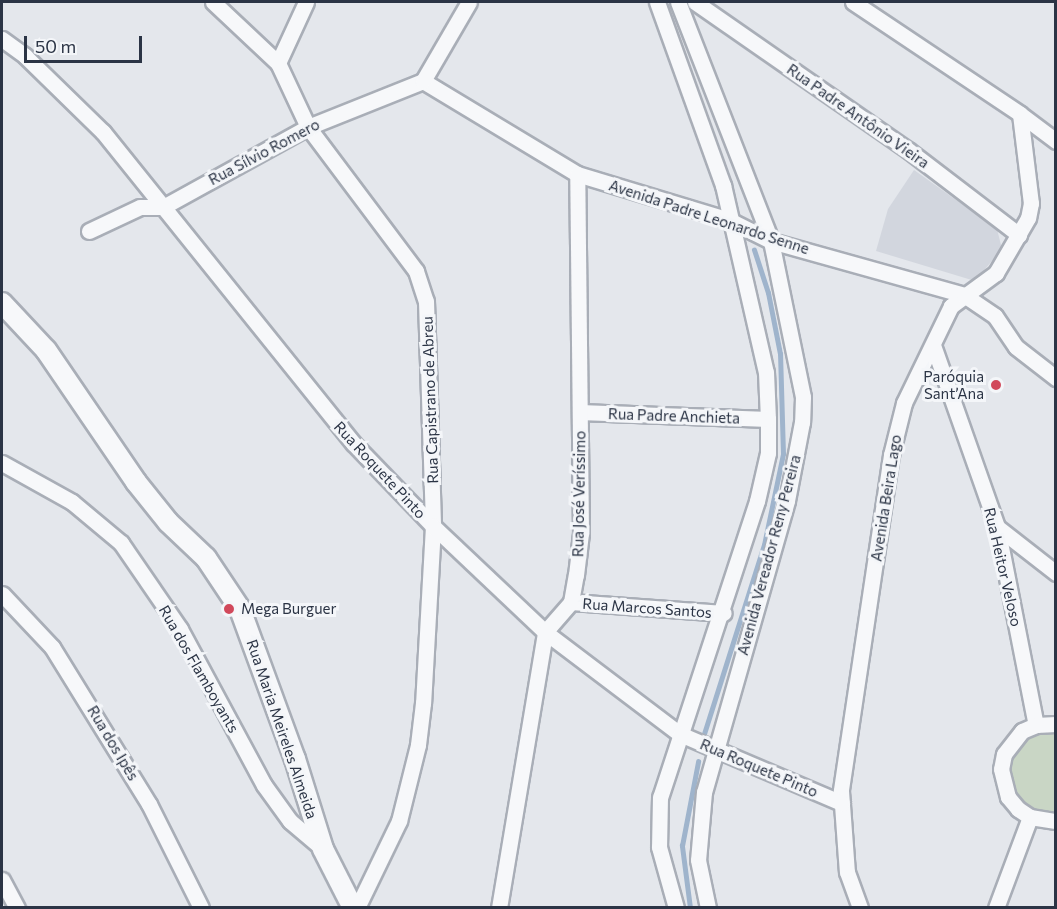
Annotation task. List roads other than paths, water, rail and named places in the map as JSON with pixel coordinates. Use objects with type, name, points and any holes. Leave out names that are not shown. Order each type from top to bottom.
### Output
[{"type":"street","points":[[213,2],[278,63],[306,2]]},
{"type":"street","points":[[423,81],[469,2]]},
{"type":"street","name":"Avenida Vereador Reny Pereira","points":[[657,2],[723,185],[729,220],[766,372],[768,419],[768,453],[758,501],[724,613],[680,734],[660,797],[659,847],[676,908]]},
{"type":"street","name":"Avenida Vereador Reny Pereira","points":[[678,2],[771,241],[801,374],[802,422],[787,501],[713,751],[704,792],[698,860],[708,908]]},
{"type":"street","name":"Rua Padre Antônio Vieira","points":[[695,2],[908,150],[1019,235]]},
{"type":"street","points":[[853,2],[1020,114],[1056,141]]},
{"type":"street","name":"Rua Roquete Pinto","points":[[2,39],[25,56],[103,132],[318,403],[433,526],[545,632],[680,734],[713,751],[842,802]]},
{"type":"street","name":"Rua Capistrano de Abreu","points":[[278,63],[308,127],[420,280],[429,328],[433,526],[418,746],[394,836],[355,908]]},
{"type":"street","name":"Rua Sílvio Romero","points":[[89,231],[140,207],[163,207],[308,127],[423,81]]},
{"type":"street","name":"Avenida Padre Leonardo Senne","points":[[423,81],[577,174],[729,220],[771,241],[964,295],[995,316],[1016,347],[1056,378]]},
{"type":"street","name":"Avenida Beira Lago","points":[[860,908],[847,872],[842,802],[891,455],[904,403],[951,306],[964,295],[990,280],[1019,235],[1031,202],[1020,114]]},
{"type":"street","name":"Rua José Veríssimo","points":[[571,602],[581,533],[577,174]]},
{"type":"street","name":"Rua Maria Meireles Almeida","points":[[3,307],[46,350],[136,482],[168,522],[206,558],[240,609],[295,759],[323,849],[355,908]]},
{"type":"street","name":"Rua Heitor Veloso","points":[[933,345],[997,527],[1036,725]]},
{"type":"street","name":"Rua Padre Anchieta","points":[[580,412],[768,419]]},
{"type":"street","name":"Rua dos Flamboyants","points":[[2,463],[72,502],[121,543],[180,629],[264,785],[290,821],[323,849]]},
{"type":"street","points":[[997,527],[1056,573]]},
{"type":"street","name":"Rua dos Ipês","points":[[2,594],[52,647],[149,804],[201,908]]},
{"type":"street","points":[[499,908],[545,632],[571,602]]},
{"type":"street","name":"Rua Marcos Santos","points":[[571,602],[724,613]]},
{"type":"street","points":[[1056,724],[1036,725],[1012,742],[1001,769],[1008,797],[1030,817],[1056,821]]},
{"type":"street","points":[[996,908],[1030,817]]},
{"type":"street","points":[[2,880],[17,908]]},
{"type":"waterway","points":[[704,734],[764,545],[783,454],[780,354],[768,293],[754,250]]},
{"type":"waterway","points":[[690,908],[682,846],[698,762]]},
{"type":"place","name":"Paróquia Sant’Ana","points":[[996,385]]},
{"type":"place","name":"Mega Burguer","points":[[229,609]]}]
